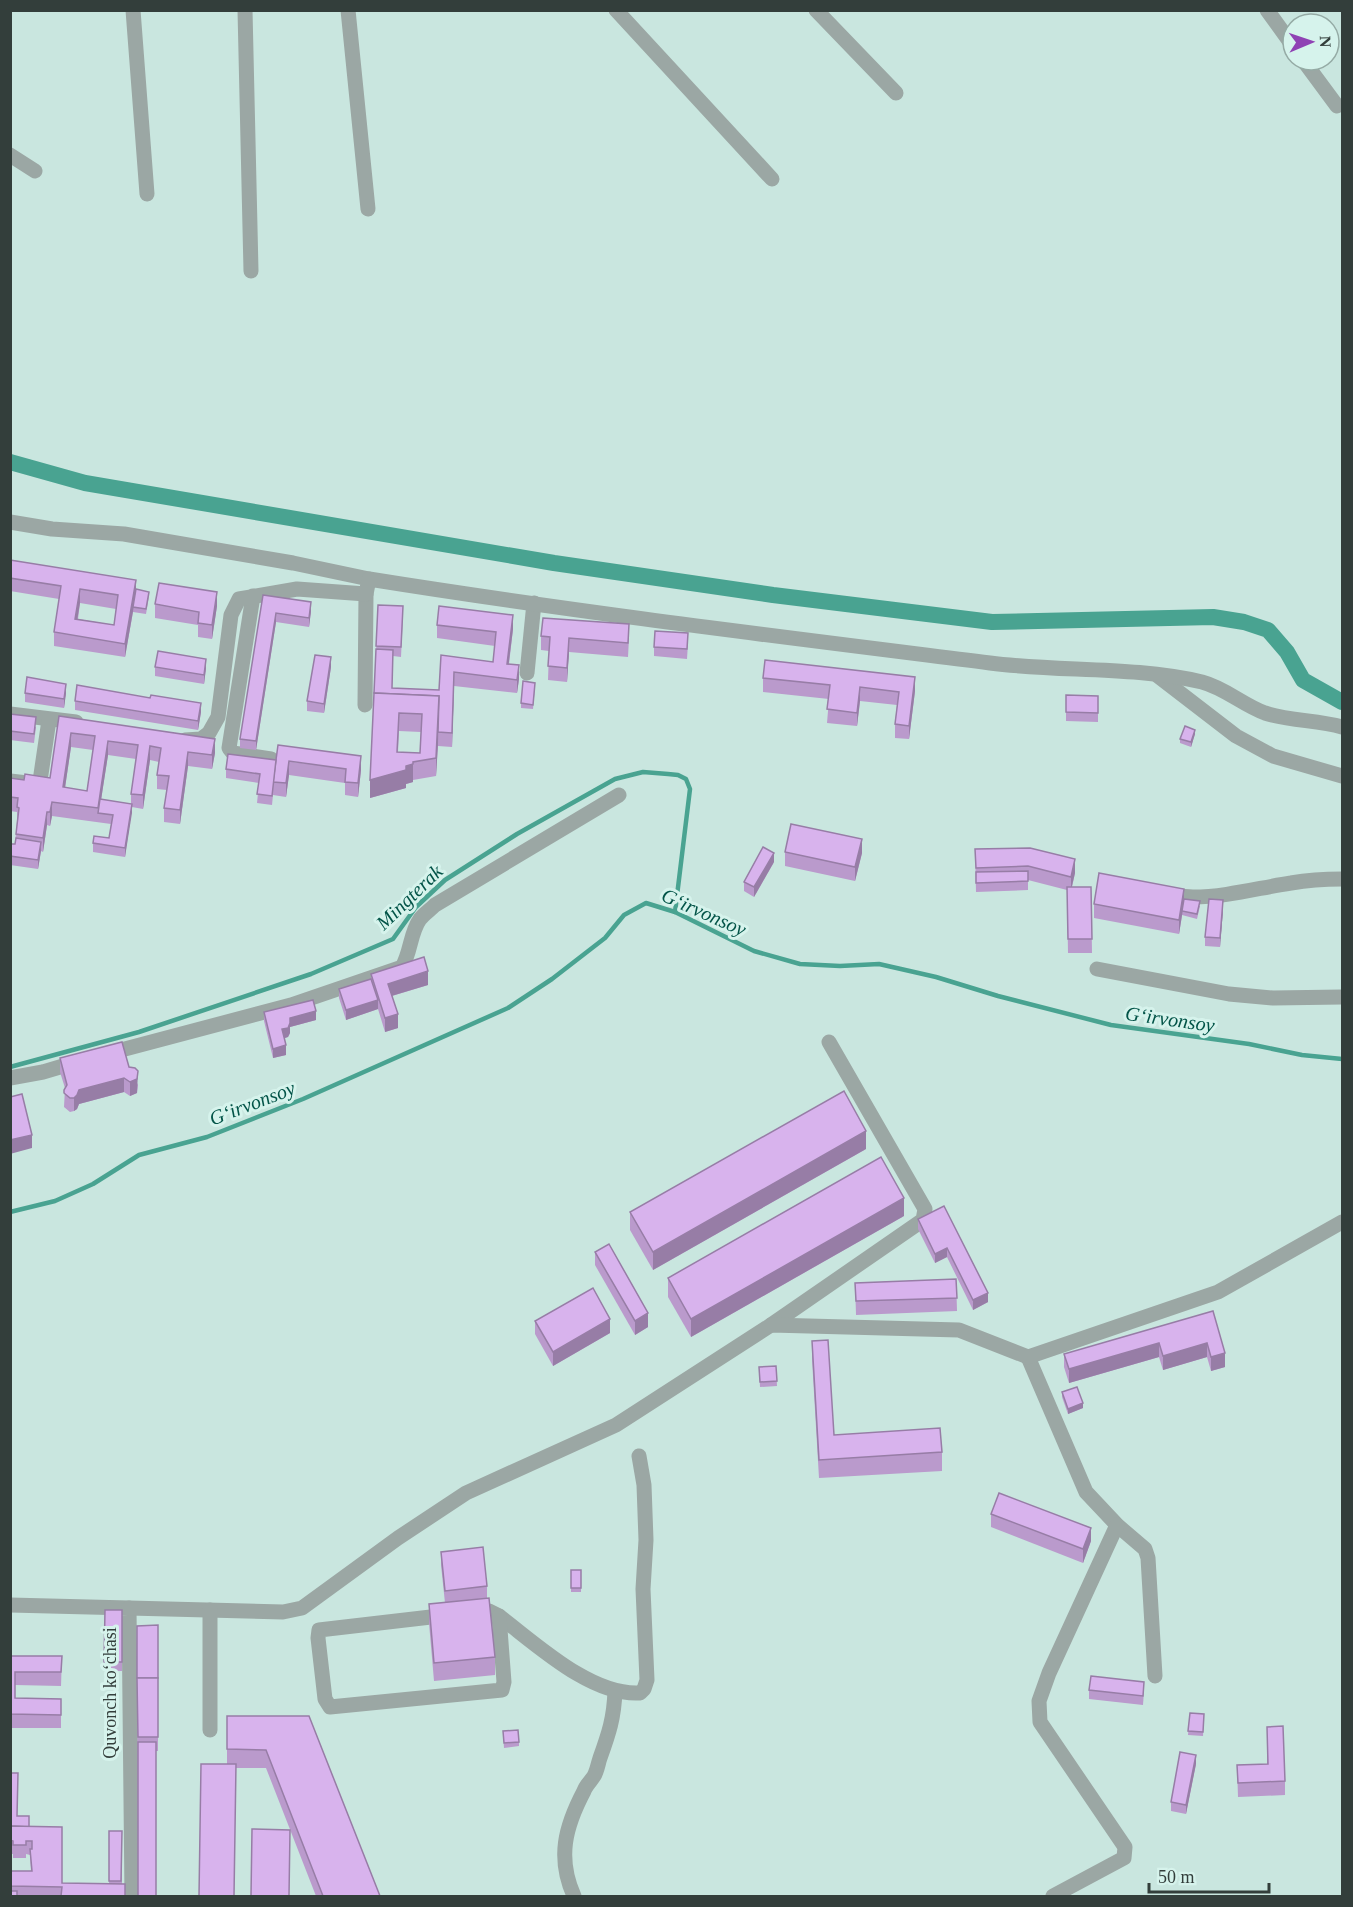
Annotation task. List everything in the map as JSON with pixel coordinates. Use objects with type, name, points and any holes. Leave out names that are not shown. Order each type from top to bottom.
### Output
[{"type":"street","points":[[133,10],[147,194]]},
{"type":"street","points":[[245,10],[251,271]]},
{"type":"street","points":[[348,10],[368,209]]},
{"type":"street","points":[[616,10],[772,179]]},
{"type":"street","points":[[816,10],[896,93]]},
{"type":"street","points":[[1267,10],[1281,29]]},
{"type":"street","points":[[1312,72],[1337,106]]},
{"type":"street","points":[[10,154],[35,171]]},
{"type":"street","points":[[10,522],[52,529],[124,534],[293,563],[369,579],[604,614],[1011,666],[1155,674],[1205,683],[1261,712],[1283,718],[1342,727]]},
{"type":"street","points":[[365,705],[366,594],[369,579]]},
{"type":"street","points":[[166,735],[186,740],[201,739],[209,733],[218,717],[231,615],[239,599],[297,589],[366,594]]},
{"type":"street","points":[[253,596],[229,748],[233,753],[271,759]]},
{"type":"street","points":[[527,673],[534,603]]},
{"type":"street","points":[[1155,674],[1236,736],[1274,756],[1342,776]]},
{"type":"street","points":[[10,714],[92,723]]},
{"type":"street","points":[[10,781],[36,784],[40,781],[49,720]]},
{"type":"street","points":[[10,1078],[43,1072],[291,1005],[402,967],[408,958],[413,932],[420,918],[435,905],[619,795]]},
{"type":"street","points":[[1151,891],[1190,897],[1212,896],[1317,879],[1342,879]]},
{"type":"street","points":[[1097,969],[1229,994],[1273,998],[1342,997]]},
{"type":"street","points":[[129,1608],[283,1612],[302,1608],[398,1538],[466,1493],[616,1425],[771,1325],[923,1220],[925,1209],[829,1042]]},
{"type":"street","points":[[771,1325],[959,1330],[1028,1357],[1218,1292],[1342,1222]]},
{"type":"street","points":[[1028,1357],[1086,1492],[1117,1525],[1145,1549],[1148,1558],[1155,1676]]},
{"type":"street","points":[[499,1616],[504,1682],[502,1690],[330,1707],[325,1699],[319,1630],[489,1611],[499,1616],[558,1660],[590,1680],[615,1691],[640,1693],[647,1680],[643,1589],[646,1540],[644,1485],[639,1456]]},
{"type":"street","points":[[1053,1896],[1124,1858],[1125,1847],[1040,1722],[1039,1701],[1049,1673],[1117,1525]]},
{"type":"street","name":"Quvonch koʻchasi","points":[[10,1605],[129,1608],[132,1896]]},
{"type":"street","points":[[210,1610],[210,1730]]},
{"type":"street","points":[[574,1896],[568,1882],[564,1857],[566,1834],[585,1788],[594,1776],[608,1738],[614,1715],[615,1691]]},
{"type":"building","points":[[10,560],[136,580],[125,644],[54,632],[61,586],[10,578]],"holes":[[[80,589],[118,595],[114,625],[75,619]]]},
{"type":"building","points":[[159,583],[217,592],[212,625],[198,623],[199,612],[155,604]]},
{"type":"building","points":[[136,589],[149,592],[146,609],[133,607]]},
{"type":"building","points":[[263,595],[311,602],[309,618],[276,613],[256,741],[240,739]]},
{"type":"building","points":[[378,605],[403,606],[401,647],[376,646]]},
{"type":"building","points":[[439,606],[513,615],[507,664],[519,665],[517,680],[454,672],[452,733],[438,732],[439,696],[374,693],[376,649],[393,650],[392,688],[439,690],[441,655],[493,662],[496,632],[437,625]]},
{"type":"building","points":[[543,618],[629,624],[628,643],[569,638],[567,668],[548,666],[550,637],[541,636]]},
{"type":"building","points":[[655,631],[688,633],[687,649],[654,647]]},
{"type":"building","points":[[158,651],[206,659],[204,675],[155,667]]},
{"type":"building","points":[[315,655],[331,657],[324,704],[307,701]]},
{"type":"building","points":[[765,660],[915,677],[909,726],[895,724],[899,692],[860,687],[857,713],[827,709],[830,685],[763,678]]},
{"type":"building","points":[[27,677],[66,684],[64,699],[25,693]]},
{"type":"building","points":[[523,681],[535,683],[533,705],[521,703]]},
{"type":"building","points":[[77,685],[150,698],[151,695],[201,703],[198,721],[75,701]]},
{"type":"building","points":[[374,693],[439,696],[436,758],[413,762],[406,766],[406,770],[370,780]],"holes":[[[399,713],[422,714],[420,753],[397,752]]]},
{"type":"building","points":[[1066,695],[1098,696],[1098,713],[1066,712]]},
{"type":"building","points":[[10,714],[36,717],[34,734],[10,731]]},
{"type":"building","points":[[59,716],[215,739],[212,755],[188,752],[180,810],[164,808],[169,776],[157,775],[161,748],[150,746],[143,795],[131,794],[138,745],[108,741],[98,808],[52,802],[50,812],[47,812],[43,838],[16,834],[18,798],[10,797],[10,778],[24,780],[25,774],[50,778]],"holes":[[[71,733],[95,736],[87,791],[63,787]]]},
{"type":"building","points":[[1185,726],[1195,730],[1191,742],[1180,739]]},
{"type":"building","points":[[278,745],[361,756],[358,783],[345,782],[346,769],[289,761],[286,783],[273,782]]},
{"type":"building","points":[[228,754],[276,760],[272,796],[257,794],[260,774],[226,769]]},
{"type":"building","points":[[100,799],[132,804],[125,848],[93,843],[94,836],[109,838],[113,815],[98,813]]},
{"type":"building","points":[[791,824],[862,839],[855,867],[785,852]]},
{"type":"building","points":[[16,838],[41,842],[38,860],[10,856],[10,844],[15,844]]},
{"type":"building","points":[[763,847],[774,853],[754,887],[744,882]]},
{"type":"building","points":[[1030,848],[1075,859],[1071,877],[1028,866],[976,868],[975,849]]},
{"type":"building","points":[[1028,871],[1028,881],[976,883],[976,872]]},
{"type":"building","points":[[1099,873],[1184,889],[1179,920],[1094,904]]},
{"type":"building","points":[[1067,887],[1091,887],[1092,939],[1068,939]]},
{"type":"building","points":[[1184,899],[1200,901],[1197,914],[1182,911]]},
{"type":"building","points":[[1209,899],[1223,900],[1220,938],[1205,937]]},
{"type":"building","points":[[424,957],[428,971],[388,984],[398,1014],[385,1018],[371,974]]},
{"type":"building","points":[[371,979],[378,1000],[346,1010],[339,989]]},
{"type":"building","points":[[313,1000],[316,1011],[290,1018],[288,1028],[282,1029],[286,1045],[273,1049],[264,1012]]},
{"type":"building","points":[[122,1042],[129,1067],[138,1071],[137,1079],[130,1082],[124,1078],[79,1090],[74,1098],[64,1093],[67,1085],[60,1058]]},
{"type":"building","points":[[844,1091],[866,1131],[653,1252],[630,1212]]},
{"type":"building","points":[[22,1094],[32,1135],[10,1140],[10,1097]]},
{"type":"building","points":[[881,1157],[904,1198],[691,1319],[668,1278]]},
{"type":"building","points":[[944,1206],[988,1293],[973,1300],[947,1248],[935,1254],[918,1219]]},
{"type":"building","points":[[609,1244],[648,1313],[635,1321],[595,1252]]},
{"type":"building","points":[[956,1279],[957,1298],[856,1301],[855,1283]]},
{"type":"building","points":[[593,1288],[610,1319],[553,1352],[535,1321]]},
{"type":"building","points":[[1213,1311],[1225,1353],[1211,1357],[1207,1343],[1163,1356],[1159,1343],[1069,1369],[1064,1354]]},
{"type":"building","points":[[828,1340],[834,1435],[940,1428],[942,1452],[819,1460],[812,1341]]},
{"type":"building","points":[[776,1366],[777,1381],[760,1382],[759,1367]]},
{"type":"building","points":[[1077,1387],[1083,1403],[1068,1409],[1062,1392]]},
{"type":"building","points":[[999,1493],[1091,1528],[1083,1549],[991,1514]]},
{"type":"building","points":[[483,1547],[487,1586],[445,1591],[441,1552]]},
{"type":"building","points":[[571,1570],[581,1570],[581,1588],[571,1588]]},
{"type":"building","points":[[489,1598],[495,1657],[434,1663],[429,1604]]},
{"type":"building","points":[[105,1610],[122,1610],[122,1662],[104,1662]]},
{"type":"building","points":[[158,1625],[158,1678],[137,1678],[137,1626]]},
{"type":"building","points":[[10,1656],[62,1656],[61,1672],[15,1672],[15,1698],[61,1699],[61,1715],[10,1714]]},
{"type":"building","points":[[1091,1676],[1144,1682],[1143,1696],[1089,1690]]},
{"type":"building","points":[[137,1678],[158,1678],[158,1737],[138,1737]]},
{"type":"building","points":[[1190,1713],[1204,1714],[1203,1732],[1188,1731]]},
{"type":"building","points":[[227,1716],[309,1716],[380,1896],[323,1896],[266,1750],[227,1749]]},
{"type":"building","points":[[1283,1726],[1285,1781],[1238,1783],[1237,1765],[1268,1764],[1267,1727]]},
{"type":"building","points":[[518,1730],[519,1742],[504,1743],[503,1731]]},
{"type":"building","points":[[138,1742],[156,1742],[156,1896],[138,1896]]},
{"type":"building","points":[[1180,1752],[1196,1755],[1186,1805],[1171,1802]]},
{"type":"building","points":[[201,1764],[236,1764],[234,1896],[199,1896]]},
{"type":"building","points":[[10,1773],[18,1773],[17,1816],[29,1816],[29,1827],[10,1826]]},
{"type":"building","points":[[10,1826],[62,1827],[62,1883],[125,1884],[125,1896],[61,1896],[62,1887],[10,1886],[10,1871],[32,1871],[30,1849],[32,1849],[32,1841],[26,1841],[26,1845],[13,1845],[13,1841],[10,1840]]},
{"type":"building","points":[[252,1829],[290,1830],[289,1896],[251,1896]]},
{"type":"building","points":[[109,1831],[122,1831],[121,1881],[109,1881]]},
{"type":"building","points":[[10,1891],[17,1891],[17,1896],[10,1896]]},
{"type":"waterway","points":[[10,462],[85,483],[554,563],[773,595],[992,622],[1213,617],[1244,622],[1268,630],[1287,652],[1303,680],[1342,702]]},
{"type":"waterway","name":"Mingterak","points":[[10,1067],[139,1032],[311,974],[393,939],[416,907],[445,880],[517,834],[615,779],[643,772],[678,775],[686,779],[690,789],[675,912]]},
{"type":"waterway","name":"G‘irvonsoy","points":[[10,1212],[55,1201],[93,1184],[139,1155],[207,1137],[303,1099],[508,1008],[552,979],[605,938],[624,915],[646,903],[675,912],[754,951],[800,964],[840,966],[879,964],[936,977],[998,996],[1111,1025],[1249,1044],[1302,1055],[1342,1059]]}]
